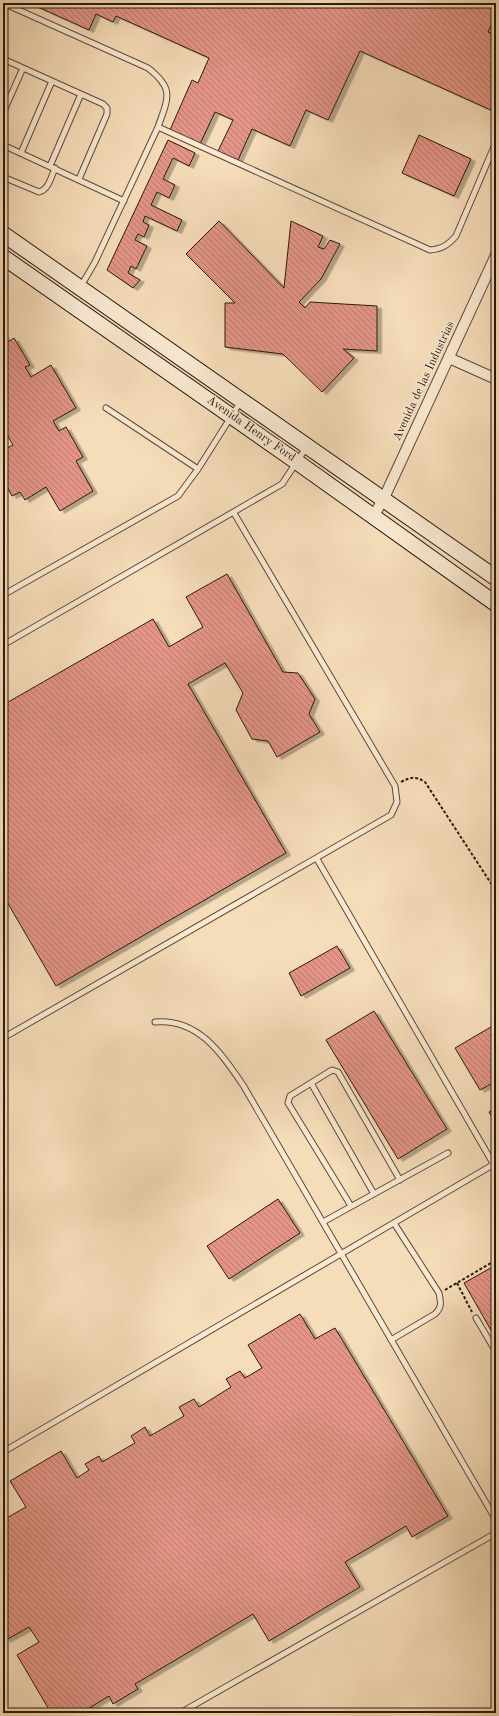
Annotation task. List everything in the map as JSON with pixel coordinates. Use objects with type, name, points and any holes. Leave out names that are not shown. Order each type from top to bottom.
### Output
[{"type":"main road","name":"Avenida Henry Ford","points":[[3,234],[384,498],[496,578]]},
{"type":"main road","name":"Avenida Henry Ford","points":[[3,257],[495,602]]},
{"type":"street","name":"Avenida de las Industrias","points":[[373,517],[384,498],[496,255]]},
{"type":"street","points":[[449,358],[496,379]]},
{"type":"lane","points":[[3,3],[148,68],[162,79],[168,93],[166,105],[158,127],[95,262],[81,288]]},
{"type":"lane","points":[[3,59],[103,104],[107,108],[107,114],[79,179]]},
{"type":"lane","points":[[3,113],[23,68]]},
{"type":"lane","points":[[21,153],[52,81]]},
{"type":"lane","points":[[3,177],[39,192],[43,191],[47,186],[52,167],[81,94]]},
{"type":"lane","points":[[158,127],[430,250],[439,249],[447,245],[456,236],[496,142]]},
{"type":"lane","points":[[3,145],[124,201]]},
{"type":"lane","points":[[3,595],[178,496],[198,469],[242,399]]},
{"type":"lane","points":[[106,408],[198,469]]},
{"type":"lane","points":[[3,645],[282,484],[308,445]]},
{"type":"lane","points":[[3,1038],[317,859],[391,815],[397,802],[395,786],[234,513]]},
{"type":"lane","points":[[3,1452],[342,1255],[495,1164],[317,859]]},
{"type":"lane","points":[[155,1022],[166,1021],[196,1030],[222,1053],[243,1085],[496,1520]]},
{"type":"lane","points":[[351,1206],[288,1103],[290,1096],[332,1070],[338,1072],[400,1180]]},
{"type":"lane","points":[[311,1083],[374,1194]]},
{"type":"lane","points":[[323,1222],[448,1154]]},
{"type":"lane","points":[[391,1340],[435,1314],[440,1309],[441,1303],[439,1294],[394,1223]]},
{"type":"lane","points":[[476,1318],[496,1352]]},
{"type":"lane","points":[[180,1713],[496,1533]]},
{"type":"path","points":[[395,786],[410,777],[420,779],[425,782],[496,891]]},
{"type":"path","points":[[439,1294],[496,1260]]},
{"type":"path","points":[[457,1283],[476,1318]]},
{"type":"building","points":[[29,3],[496,3],[496,15],[488,32],[496,35],[496,104],[493,111],[360,51],[328,120],[306,110],[290,146],[252,129],[238,160],[218,151],[233,120],[215,112],[200,144],[170,130],[192,80],[198,83],[209,58],[116,16],[113,22],[96,14],[89,30]]},
{"type":"building","points":[[419,135],[471,159],[454,196],[402,173]]},
{"type":"building","points":[[168,140],[195,153],[189,166],[173,158],[163,179],[175,185],[169,198],[157,192],[151,205],[182,220],[177,231],[145,216],[143,222],[149,225],[144,237],[138,234],[135,240],[147,246],[136,269],[131,266],[128,273],[140,280],[133,288],[107,270]]},
{"type":"building","points":[[219,221],[284,288],[291,221],[323,236],[318,247],[324,249],[330,240],[340,244],[321,279],[299,302],[305,308],[310,302],[377,306],[377,351],[343,349],[354,358],[322,392],[283,354],[225,347],[225,303],[235,303],[186,254]]},
{"type":"building","points":[[3,334],[8,342],[14,338],[30,365],[25,367],[31,377],[51,365],[76,408],[53,421],[59,431],[66,427],[83,457],[76,461],[93,491],[60,511],[46,487],[25,500],[20,492],[12,496],[3,480],[3,450],[13,445],[3,428]]},
{"type":"building","points":[[227,574],[283,672],[298,673],[315,699],[309,714],[320,732],[277,757],[268,741],[252,739],[236,710],[243,693],[225,663],[188,684],[286,853],[56,986],[3,895],[3,705],[153,619],[169,647],[203,627],[186,597]]},
{"type":"building","points":[[337,946],[350,968],[301,996],[289,973]]},
{"type":"building","points":[[374,1011],[447,1129],[398,1159],[326,1040]]},
{"type":"building","points":[[496,1024],[496,1093],[491,1084],[480,1090],[455,1048]]},
{"type":"building","points":[[496,1108],[496,1124],[489,1112]]},
{"type":"building","points":[[278,1199],[300,1233],[229,1279],[207,1246]]},
{"type":"building","points":[[496,1265],[496,1339],[464,1283]]},
{"type":"building","points":[[300,1314],[315,1339],[335,1328],[448,1516],[412,1537],[406,1526],[345,1562],[360,1587],[269,1641],[253,1614],[135,1684],[138,1689],[113,1704],[109,1696],[81,1713],[51,1713],[17,1655],[39,1642],[29,1627],[6,1640],[3,1635],[3,1520],[26,1507],[10,1481],[61,1451],[77,1478],[89,1470],[85,1464],[99,1456],[102,1462],[135,1443],[131,1436],[145,1427],[150,1436],[184,1416],[179,1407],[194,1399],[199,1407],[231,1387],[226,1379],[240,1371],[245,1378],[262,1368],[248,1345]]}]
